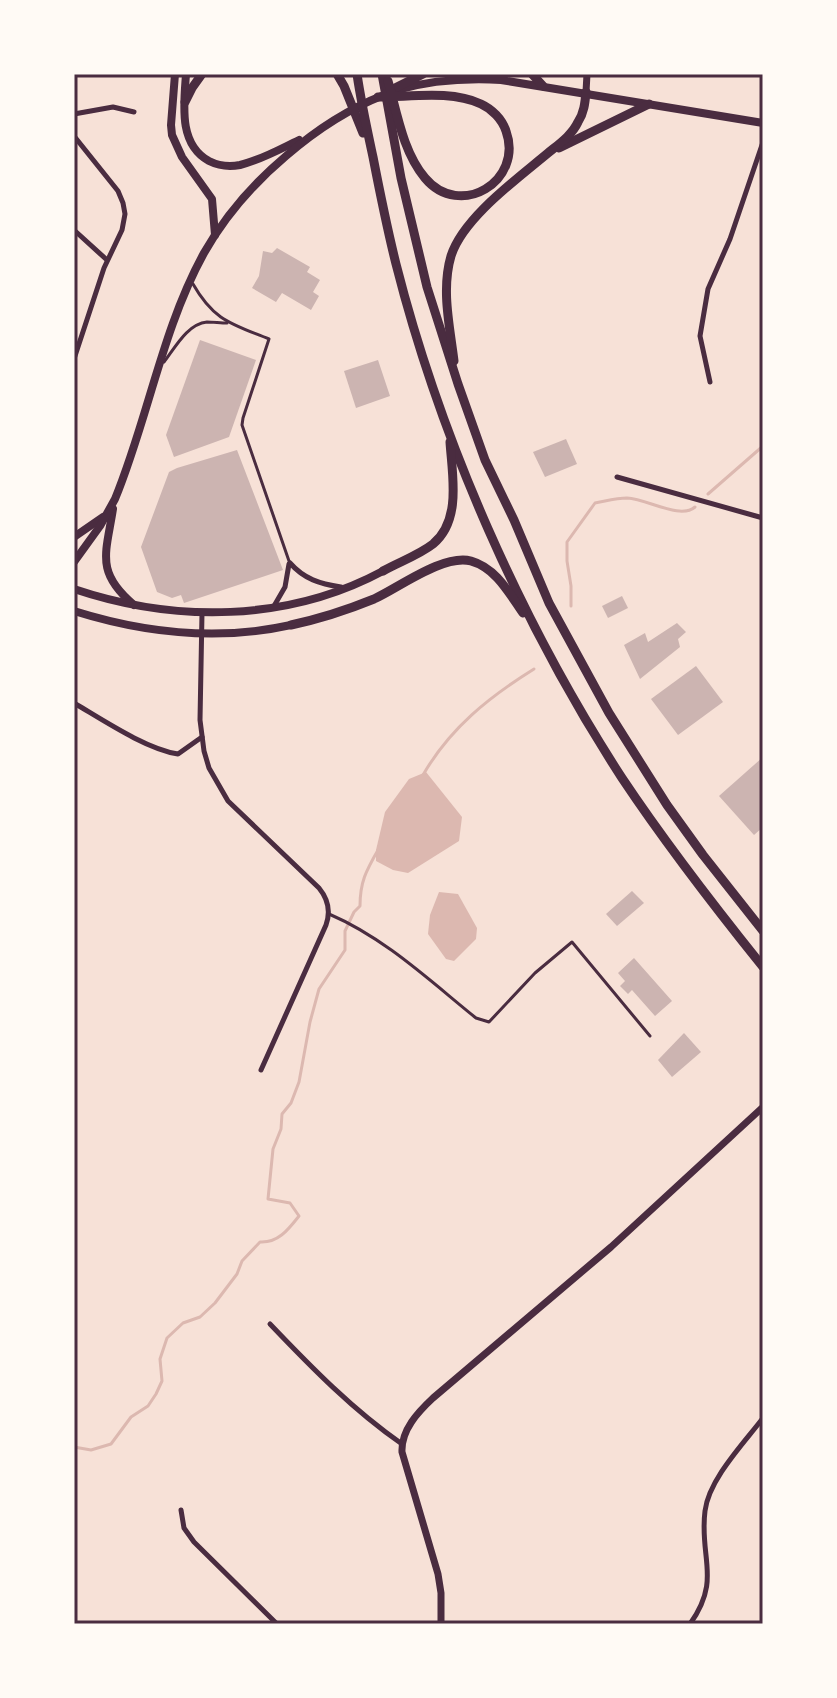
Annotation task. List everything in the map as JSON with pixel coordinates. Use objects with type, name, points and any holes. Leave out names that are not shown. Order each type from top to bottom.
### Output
[{"type":"highway","points":[[185,102],[202,74]]},
{"type":"highway","points":[[337,74],[373,158]]},
{"type":"highway","points":[[357,74],[385,220],[411,317],[467,477],[495,542],[542,638],[593,731],[685,869],[763,967]]},
{"type":"highway","points":[[378,97],[437,96],[479,103],[492,111],[504,125],[510,148],[507,164],[488,188],[471,195],[453,195],[438,189],[415,164],[408,147],[384,74]]},
{"type":"highway","points":[[384,74],[408,214],[427,287],[485,460],[549,603],[621,734],[703,855],[763,931]]},
{"type":"highway","points":[[378,97],[423,74]]},
{"type":"highway","points":[[532,74],[543,86]]},
{"type":"highway","points":[[458,384],[447,299],[448,275],[455,246],[470,222],[576,126],[583,111],[586,92]]},
{"type":"highway","points":[[548,152],[649,104]]},
{"type":"highway","points":[[383,571],[427,548],[438,539],[446,526],[453,493],[450,430]]},
{"type":"highway","points":[[291,625],[355,606],[383,595],[440,564],[460,560],[479,564],[497,578],[542,638]]},
{"type":"main road","points":[[175,74],[172,135],[182,157],[212,199],[215,236]]},
{"type":"main road","points":[[186,74],[185,123],[191,144],[202,155],[220,165],[242,164],[311,135]]},
{"type":"main road","points":[[74,562],[115,499],[178,312],[215,236],[252,188],[281,160],[342,115],[378,97],[432,81],[501,80],[763,123]]},
{"type":"main road","points":[[115,499],[106,565],[113,585],[134,605]]},
{"type":"main road","points":[[74,537],[107,514]]},
{"type":"main road","points":[[74,589],[134,605],[202,613],[238,612],[309,600],[383,571]]},
{"type":"main road","points":[[74,611],[142,628],[202,634],[243,633],[291,625]]},
{"type":"street","points":[[586,92],[587,74]]},
{"type":"street","points":[[74,114],[113,107],[134,112]]},
{"type":"street","points":[[74,136],[114,186],[125,214],[124,226],[107,260],[74,359]]},
{"type":"street","points":[[710,382],[700,336],[708,289],[730,239],[763,142]]},
{"type":"street","points":[[74,230],[107,260]]},
{"type":"street","points":[[617,477],[763,518]]},
{"type":"street","points":[[290,563],[300,574],[314,581],[345,588]]},
{"type":"street","points":[[273,608],[285,587],[290,563]]},
{"type":"street","points":[[202,613],[200,720],[209,768],[223,794],[319,888],[328,903],[326,925],[261,1070]]},
{"type":"street","points":[[74,703],[120,730],[167,752],[178,754],[202,737]]},
{"type":"street","points":[[441,1624],[438,1574],[402,1444],[413,1419],[433,1398],[611,1247],[763,1107]]},
{"type":"street","points":[[270,1324],[372,1423],[402,1444]]},
{"type":"street","points":[[690,1624],[700,1611],[708,1584],[704,1524],[709,1495],[763,1418]]},
{"type":"street","points":[[181,1510],[184,1528],[194,1542],[277,1624]]},
{"type":"lane","points":[[191,281],[214,314],[269,339],[242,425],[290,563]]},
{"type":"lane","points":[[159,368],[195,326],[207,322],[231,324]]},
{"type":"lane","points":[[329,914],[383,944],[476,1018],[489,1022],[535,973],[572,942],[650,1036]]},
{"type":"shaded area","points":[[426,772],[462,817],[459,841],[408,873],[393,870],[376,861],[385,812],[409,779]]},
{"type":"shaded area","points":[[439,892],[458,894],[477,928],[476,939],[454,961],[446,959],[428,934],[430,915]]},
{"type":"building","points":[[277,248],[310,267],[307,272],[320,280],[313,292],[319,296],[311,310],[282,293],[276,302],[252,288],[259,276],[263,251],[272,253]]},
{"type":"building","points":[[200,340],[256,360],[229,437],[174,457],[166,435]]},
{"type":"building","points":[[378,360],[390,396],[356,408],[344,371]]},
{"type":"building","points":[[566,439],[577,464],[545,477],[533,452]]},
{"type":"building","points":[[237,450],[283,570],[184,603],[181,595],[172,598],[157,592],[141,547],[169,472]]},
{"type":"building","points":[[622,596],[628,608],[608,618],[602,606]]},
{"type":"building","points":[[677,623],[686,632],[678,639],[680,647],[640,679],[624,645],[645,633],[648,642]]},
{"type":"building","points":[[696,666],[723,702],[678,735],[651,699]]},
{"type":"building","points":[[763,757],[763,827],[754,835],[719,796]]},
{"type":"building","points":[[632,891],[644,903],[617,926],[606,914]]},
{"type":"building","points":[[634,958],[672,1001],[655,1016],[632,990],[628,994],[620,986],[625,981],[618,973]]},
{"type":"building","points":[[684,1033],[701,1052],[672,1077],[658,1060]]},
{"type":"waterway","points":[[708,494],[763,446]]},
{"type":"waterway","points":[[571,606],[567,542],[595,503],[627,498],[672,510],[695,507]]},
{"type":"waterway","points":[[423,775],[458,728],[501,691],[534,669]]},
{"type":"waterway","points":[[74,1447],[91,1450],[111,1444],[131,1417],[148,1406],[156,1394],[162,1381],[160,1359],[167,1338],[183,1323],[200,1317],[215,1303],[237,1274],[242,1261],[260,1242],[277,1238],[299,1216],[290,1203],[268,1199],[273,1149],[281,1129],[282,1114],[291,1103],[299,1082],[319,989],[345,950],[345,931],[360,906],[364,877],[378,850]]}]
